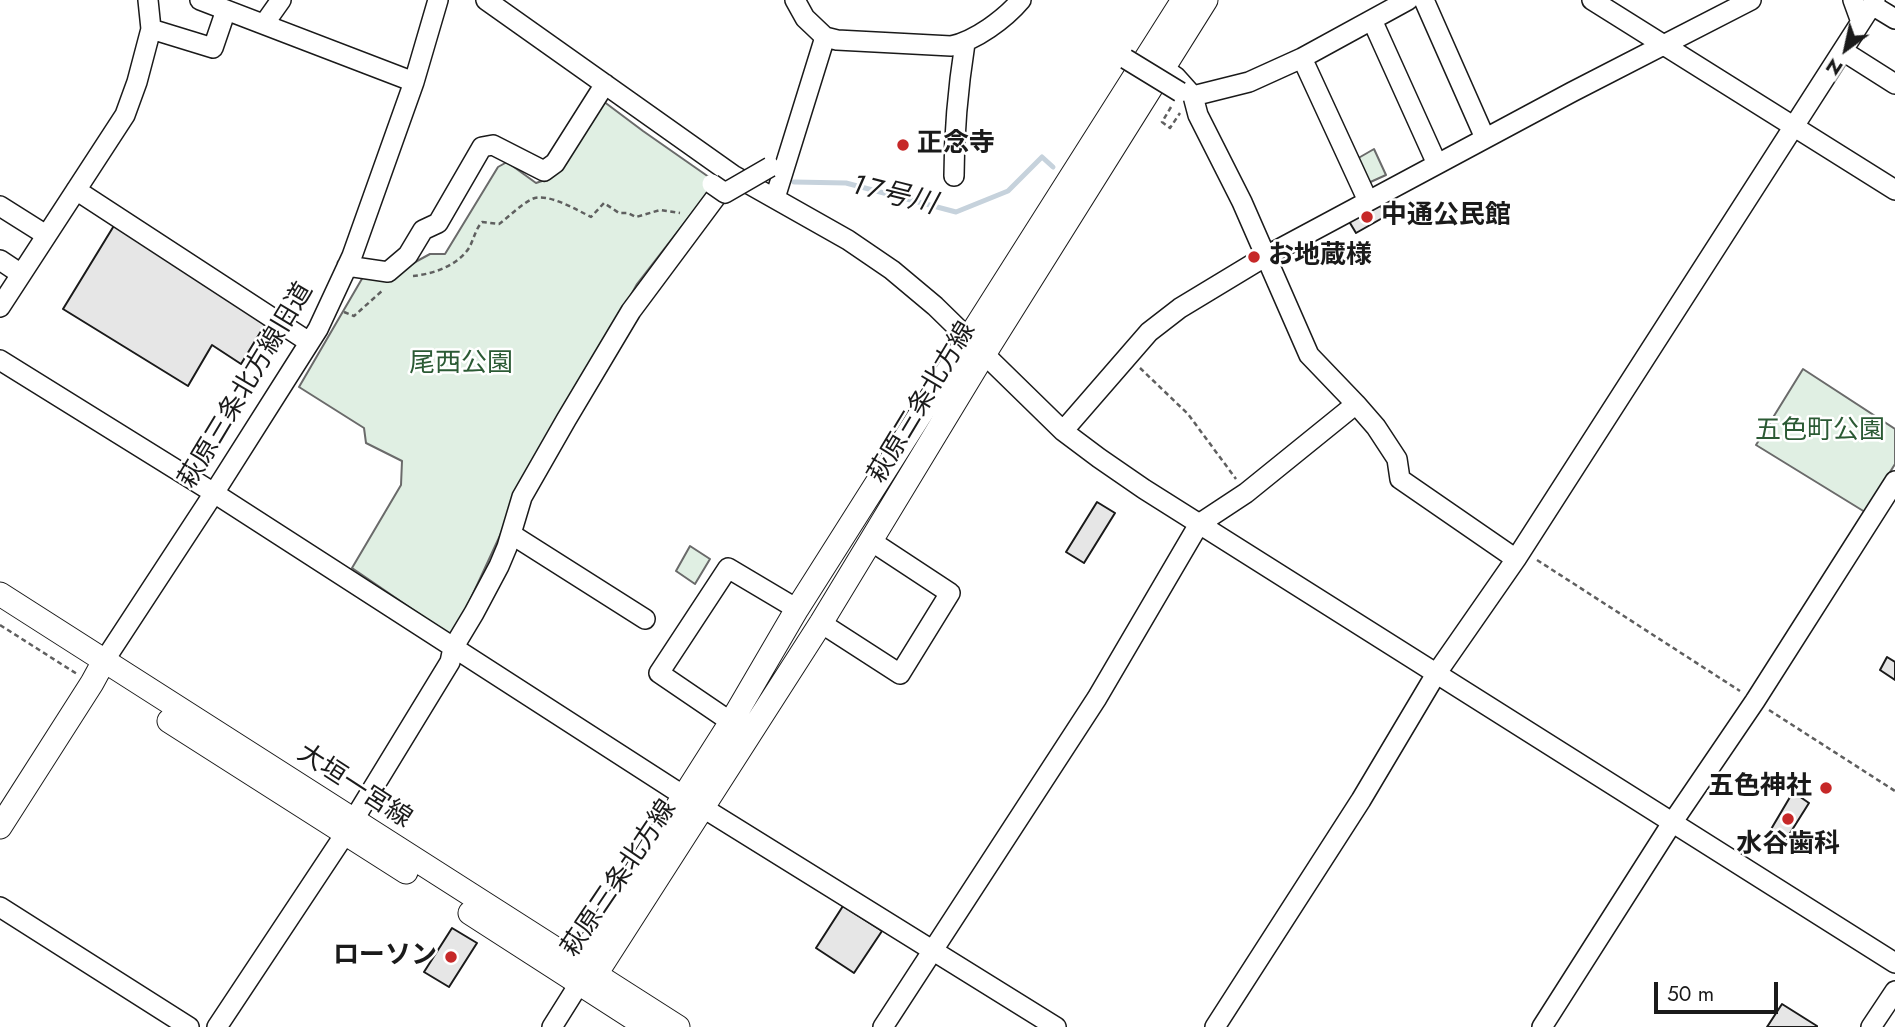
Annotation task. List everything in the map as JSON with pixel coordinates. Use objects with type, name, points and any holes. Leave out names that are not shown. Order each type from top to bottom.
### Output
[{"type":"main road","name":"萩原三条北方線","points":[[693,802],[731,722],[797,609],[976,347],[1206,0]]},
{"type":"main road","name":"萩原三条北方線","points":[[585,974],[693,802],[821,623],[871,541],[976,347],[1174,3]]},
{"type":"main road","name":"大垣一宮線","points":[[0,594],[97,673]]},
{"type":"main road","name":"大垣一宮線","points":[[0,612],[585,974],[678,1027]]},
{"type":"main road","points":[[0,827],[97,673]]},
{"type":"main road","name":"大垣一宮線","points":[[585,974],[647,1027]]},
{"type":"street","points":[[0,307],[125,115],[151,29],[148,0]]},
{"type":"street","points":[[200,0],[414,82]]},
{"type":"street","points":[[264,24],[281,0]]},
{"type":"street","name":"萩原三条北方線旧道","points":[[97,673],[309,342],[328,306],[347,266],[414,82],[438,0]]},
{"type":"street","points":[[486,0],[513,7],[605,84],[733,175],[848,240],[892,270],[935,306],[1063,431],[1110,466],[1895,963]]},
{"type":"street","points":[[795,0],[805,18],[825,37],[837,40],[951,46],[965,43],[988,29],[1021,0]]},
{"type":"street","points":[[1185,99],[1249,82],[1302,58],[1408,0]]},
{"type":"street","points":[[1424,0],[1485,138]]},
{"type":"street","points":[[1592,0],[1895,190]]},
{"type":"street","points":[[1063,431],[1149,332],[1180,308],[1266,256],[1485,138],[1751,0]]},
{"type":"street","points":[[1215,1027],[1361,800],[1436,674],[1519,555],[1795,127],[1861,22],[1867,2],[1895,19]]},
{"type":"street","points":[[151,29],[213,47],[226,10]]},
{"type":"street","points":[[1372,20],[1437,164]]},
{"type":"street","points":[[775,198],[825,37]]},
{"type":"street","points":[[954,176],[958,88],[965,43]]},
{"type":"street","points":[[1843,51],[1895,84]]},
{"type":"street","points":[[1302,58],[1368,201]]},
{"type":"street","points":[[1126,59],[1185,99],[1198,115],[1242,202],[1309,355],[1376,427],[1397,459],[1400,479],[1519,555]]},
{"type":"street","points":[[1163,68],[1176,77],[1185,99]]},
{"type":"street","points":[[347,266],[388,272],[408,255],[423,230],[438,223],[482,147],[493,145],[544,171],[555,163],[605,84]]},
{"type":"street","points":[[712,184],[725,193],[770,167]]},
{"type":"street","points":[[217,1027],[349,827],[450,662],[453,648],[499,566],[522,497],[631,311],[733,175]]},
{"type":"street","points":[[76,190],[309,342]]},
{"type":"street","points":[[0,206],[46,235]]},
{"type":"street","points":[[0,260],[21,274]]},
{"type":"street","points":[[0,360],[214,492],[693,802],[1056,1027]]},
{"type":"street","points":[[883,1027],[1097,698],[1199,524],[1246,494],[1356,404]]},
{"type":"street","points":[[1542,1027],[1895,481]]},
{"type":"street","points":[[511,534],[645,619]]},
{"type":"street","points":[[821,623],[900,674],[950,593],[871,541]]},
{"type":"street","points":[[731,722],[660,673],[728,568],[797,609]]},
{"type":"street","points":[[0,907],[189,1027]]},
{"type":"street","points":[[552,1027],[585,974]]},
{"type":"street","points":[[1871,1027],[1895,991]]},
{"type":"path","points":[[1185,99],[1170,128],[1162,122],[1185,99]]},
{"type":"path","points":[[409,276],[428,274],[445,268],[468,249],[482,222],[499,224],[532,199],[541,197],[564,204],[591,217],[604,203],[619,213],[628,213],[636,218],[660,210],[684,214]]},
{"type":"path","points":[[328,306],[354,316],[390,285]]},
{"type":"path","points":[[1128,356],[1188,414],[1246,494]]},
{"type":"path","points":[[1519,555],[1895,790]]},
{"type":"path","points":[[0,625],[97,673]]},
{"type":"green space","name":"尾西公園","points":[[603,101],[716,182],[637,284],[509,516],[453,637],[352,568],[401,485],[402,461],[366,443],[364,428],[299,387],[363,277],[384,279],[430,254],[445,254],[498,167],[507,162],[536,183],[551,178],[564,165]]},
{"type":"green space","points":[[1374,149],[1386,175],[1366,184],[1355,160]]},
{"type":"green space","name":"五色町公園","points":[[1803,369],[1895,429],[1895,464],[1865,512],[1756,445]]},
{"type":"green space","points":[[690,546],[710,559],[695,584],[676,571]]},
{"type":"building","name":"中通公民館","points":[[1378,201],[1386,216],[1356,233],[1347,218]]},
{"type":"building","points":[[115,224],[266,323],[241,364],[212,345],[188,386],[63,309]]},
{"type":"building","points":[[1097,502],[1115,513],[1084,563],[1066,552]]},
{"type":"building","points":[[1887,657],[1895,662],[1895,680],[1880,670]]},
{"type":"building","name":"水谷歯科","points":[[1793,792],[1809,803],[1782,846],[1767,836]]},
{"type":"building","points":[[843,906],[882,931],[854,973],[816,948]]},
{"type":"building","name":"ローソン","points":[[452,928],[477,943],[449,987],[424,972]]},
{"type":"building","points":[[1782,1004],[1817,1026],[1817,1027],[1767,1027]]},
{"type":"waterway","name":"１７号川","points":[[794,182],[846,183],[956,212],[1008,191],[1042,157],[1053,167]]},
{"type":"place","name":"正念寺","points":[[903,145]]},
{"type":"place","name":"中通公民館","points":[[1367,217]]},
{"type":"place","name":"お地蔵様","points":[[1254,257]]},
{"type":"place","name":"五色神社","points":[[1826,788]]},
{"type":"place","name":"水谷歯科","points":[[1788,819]]},
{"type":"place","name":"ローソン","points":[[451,957]]}]
